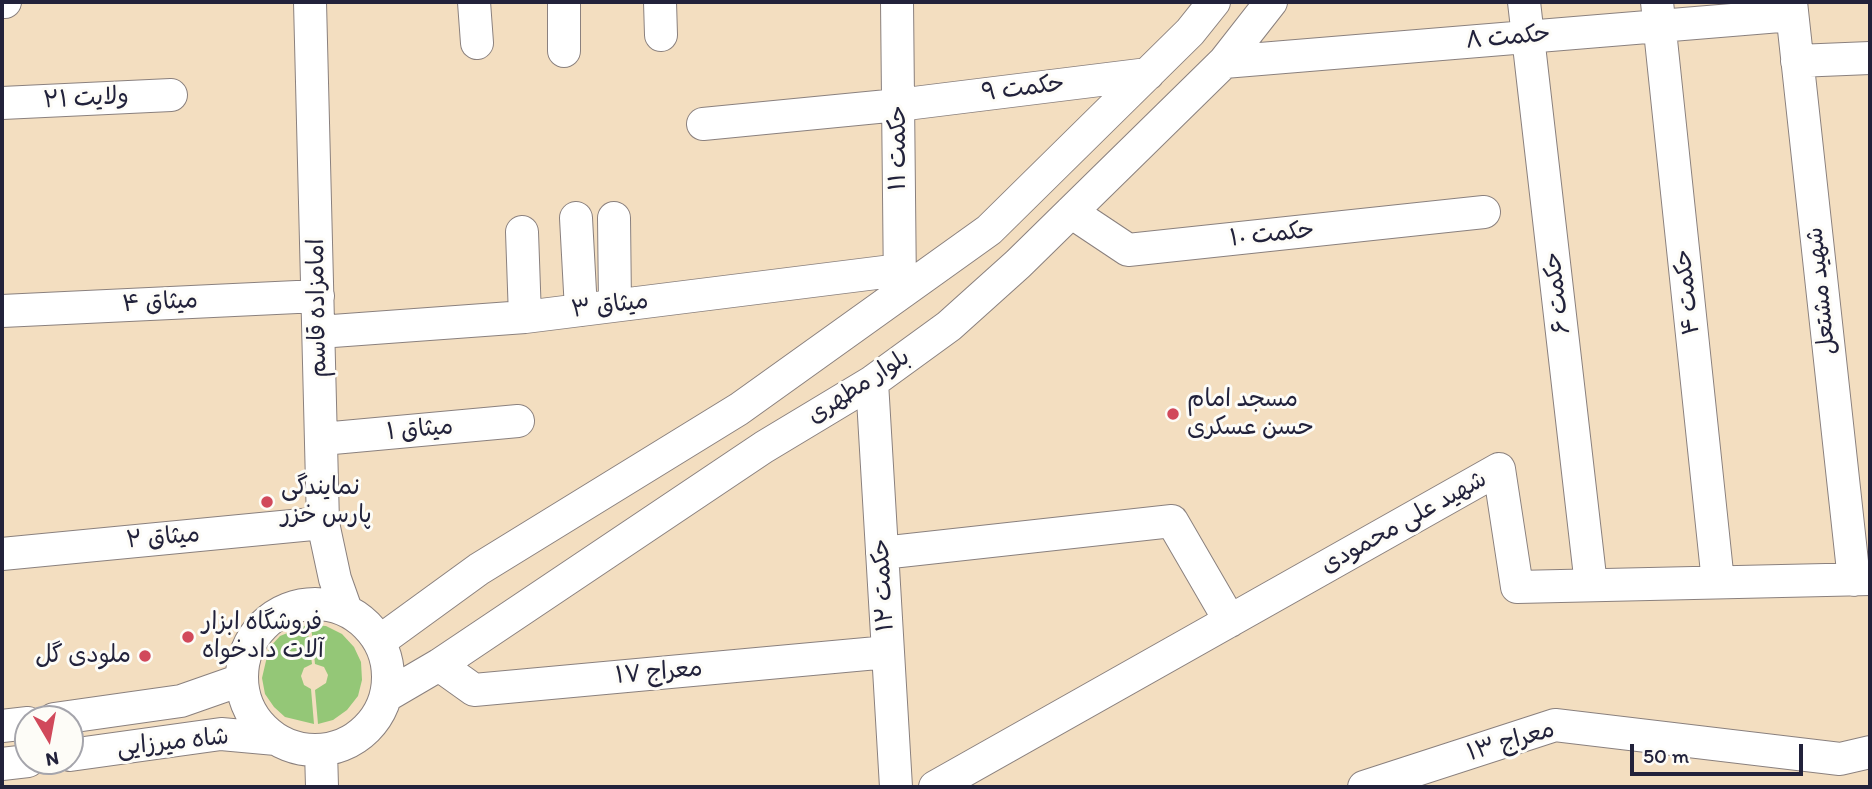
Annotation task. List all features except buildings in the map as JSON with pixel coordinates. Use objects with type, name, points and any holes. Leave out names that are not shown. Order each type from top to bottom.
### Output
[{"type":"street","name":"امامزاده قاسم","points":[[310,2],[323,523],[335,579],[346,610]]},
{"type":"street","points":[[474,2],[477,43]]},
{"type":"street","points":[[564,2],[564,51]]},
{"type":"street","points":[[660,2],[662,35]]},
{"type":"street","name":"حکمت ۱۱","points":[[898,2],[900,282]]},
{"type":"street","name":"بلوار مطهری","points":[[380,641],[479,569],[739,409],[900,282],[989,230],[1190,32],[1214,2]]},
{"type":"street","name":"بلوار مطهری","points":[[386,696],[439,665],[764,447],[872,382],[949,326],[1071,212],[1224,62],[1271,2]]},
{"type":"street","name":"حکمت ۶","points":[[1524,2],[1591,585]]},
{"type":"street","name":"حکمت ۸","points":[[1224,62],[1528,37],[1659,14],[1792,8]]},
{"type":"street","name":"شهید مشتعل","points":[[1792,8],[1862,580]]},
{"type":"street","name":"حکمت ۴","points":[[1659,14],[1718,582]]},
{"type":"street","points":[[1797,61],[1870,58]]},
{"type":"street","name":"حکمت ۹","points":[[703,124],[898,105],[1148,74]]},
{"type":"street","name":"ولایت ۲۱","points":[[2,103],[171,95]]},
{"type":"street","points":[[1115,106],[1146,138]]},
{"type":"street","name":"حکمت ۱۰","points":[[1071,212],[1128,250],[1484,212]]},
{"type":"street","points":[[576,218],[581,310]]},
{"type":"street","points":[[614,218],[615,306]]},
{"type":"street","points":[[522,232],[524,317]]},
{"type":"street","name":"میثاق ۳","points":[[319,332],[524,317],[615,306],[900,282]]},
{"type":"street","name":"میثاق ۴","points":[[2,311],[318,296]]},
{"type":"street","name":"حکمت ۱۲","points":[[872,382],[896,787]]},
{"type":"street","name":"میثاق ۱","points":[[321,439],[518,421]]},
{"type":"street","name":"شهید علی محمودی","points":[[935,787],[1499,470],[1517,587],[1862,580]]},
{"type":"street","points":[[882,553],[1172,521],[1230,621]]},
{"type":"street","points":[[299,605],[313,581],[315,541],[323,523]]},
{"type":"street","name":"میثاق ۲","points":[[2,554],[323,523]]},
{"type":"street","points":[[324,604],[346,610],[365,624],[380,641],[389,678],[386,696],[371,724],[357,737],[340,746],[321,750],[297,748],[276,739],[258,723],[246,702],[241,680],[245,654],[256,632],[275,615],[299,605],[324,604]]},
{"type":"street","name":"معراج ۱۷","points":[[439,665],[474,690],[888,652]]},
{"type":"street","name":"شاه میرزایی","points":[[84,715],[181,701],[241,680]]},
{"type":"street","name":"معراج ۱۳","points":[[1364,787],[1555,725],[1840,759],[1870,751]]},
{"type":"street","name":"شاه میرزایی","points":[[84,753],[221,734],[276,739]]},
{"type":"street","points":[[321,750],[322,787]]},
{"type":"green space","points":[[307,625],[312,664],[304,668],[301,676],[304,685],[311,689],[314,724],[285,717],[265,694],[262,678],[269,648],[280,636]]},
{"type":"green space","points":[[311,625],[326,626],[342,634],[354,647],[361,662],[362,680],[358,696],[347,710],[333,720],[318,724],[315,690],[326,683],[328,675],[324,667],[315,664]]},
{"type":"place","name":"مسجد امام حسن عسکری","points":[[1173,414]]},
{"type":"place","name":"نمایندگی پارس خزر","points":[[267,502]]},
{"type":"place","name":"فروشگاه ابزار آلات دادخواه","points":[[188,637]]},
{"type":"place","name":"ملودی گل","points":[[145,656]]}]
